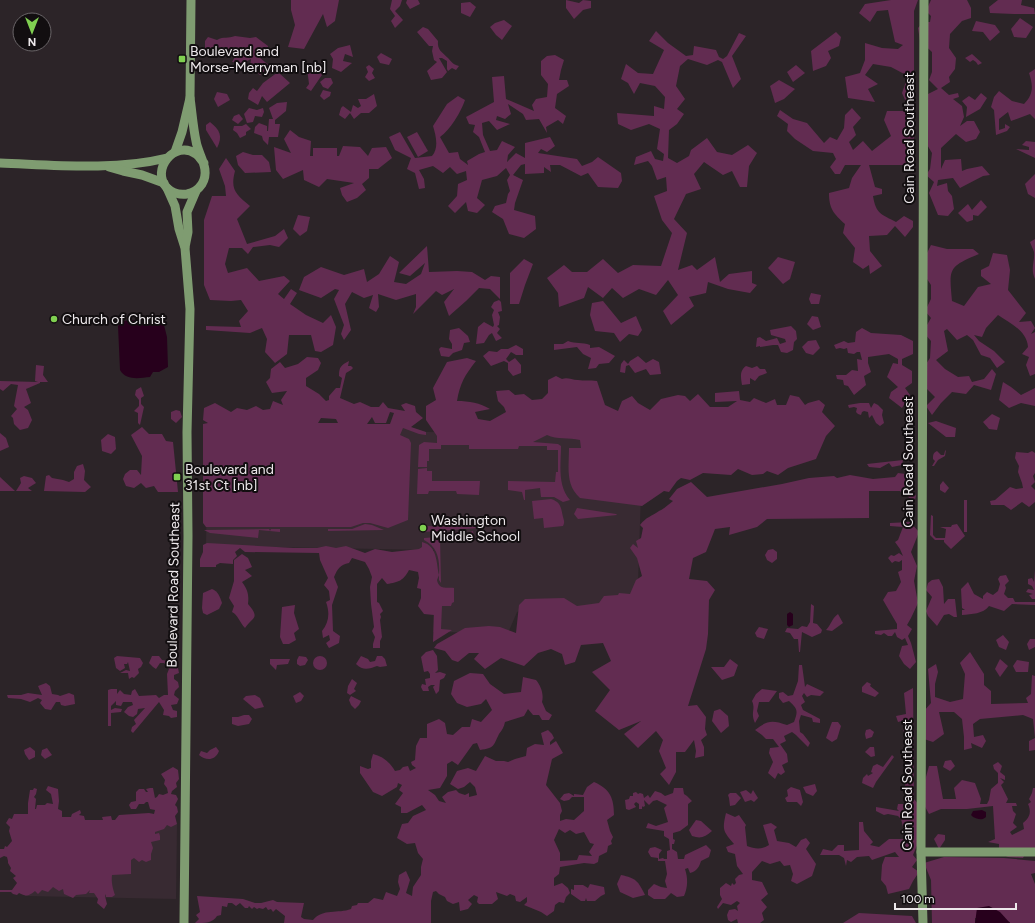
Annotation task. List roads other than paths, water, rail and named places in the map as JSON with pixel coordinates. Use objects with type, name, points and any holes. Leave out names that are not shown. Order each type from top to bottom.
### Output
[{"type":"street","points":[[104,166],[142,174],[165,185],[176,193],[181,194],[196,191],[203,183],[206,172],[196,144],[190,98],[191,0]]},
{"type":"street","name":"Cain Road Southeast","points":[[923,923],[921,852],[924,0]]},
{"type":"street","points":[[175,152],[182,132],[190,98]]},
{"type":"street","points":[[165,185],[161,172],[164,162],[175,152],[186,150],[196,154],[204,163]]},
{"type":"street","points":[[0,163],[104,166],[145,163],[167,158]]},
{"type":"street","name":"Boulevard Road Southeast","points":[[165,185],[175,206],[179,229],[185,248],[190,310],[187,432],[188,536],[184,923]]},
{"type":"street","name":"Boulevard Road Southeast","points":[[185,248],[188,232],[187,212],[196,191]]},
{"type":"street","points":[[921,852],[1035,852]]},
{"type":"place","name":"Boulevard and Morse-Merryman [nb]","points":[[182,59]]},
{"type":"place","name":"Church of Christ","points":[[54,319]]},
{"type":"place","name":"Boulevard and 31st Ct [nb]","points":[[177,477]]},
{"type":"place","name":"Washington Middle School","points":[[423,528]]}]
